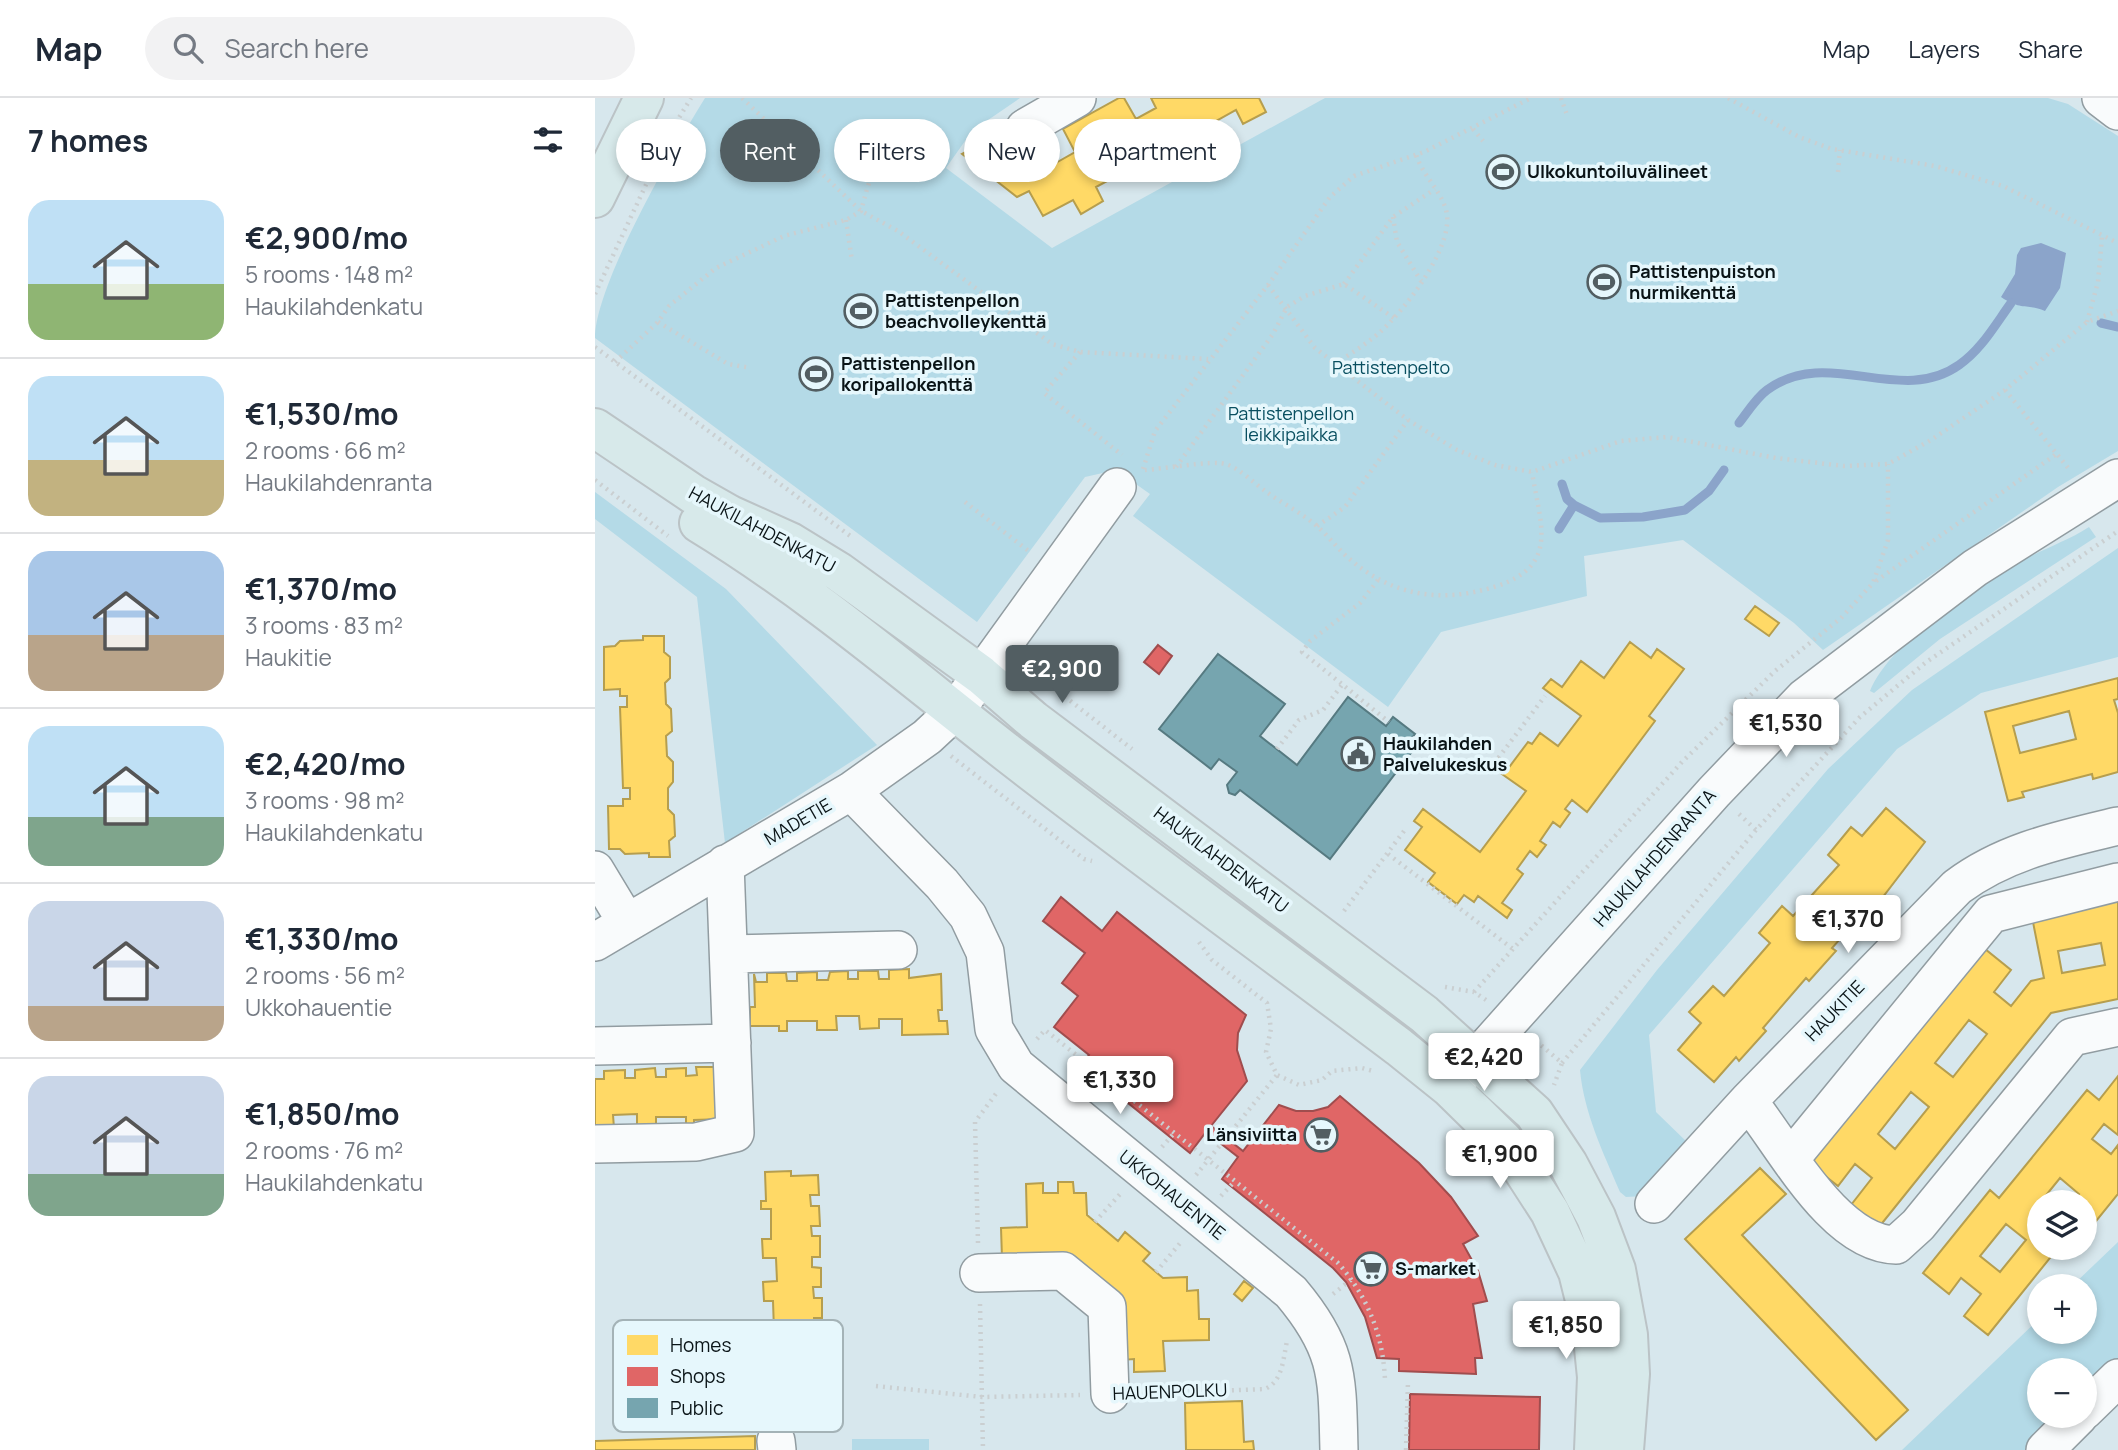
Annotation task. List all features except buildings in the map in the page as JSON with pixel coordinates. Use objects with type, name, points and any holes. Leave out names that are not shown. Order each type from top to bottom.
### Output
[{"type":"main road","points":[[595,198],[644,98]]},
{"type":"main road","name":"HAUKILAHDENKATU","points":[[595,428],[693,494],[730,515],[790,542],[839,572],[981,675],[1033,720],[1413,1006],[1534,1113],[1568,1164],[1596,1217],[1612,1259],[1628,1335],[1630,1374],[1623,1450]]},
{"type":"main road","name":"HAUKILAHDENKATU","points":[[595,448],[616,467],[740,548],[956,710],[1450,1088],[1504,1141],[1550,1212],[1578,1272],[1593,1328],[1597,1377],[1594,1450]]},
{"type":"street","points":[[1041,119],[1077,98]]},
{"type":"street","points":[[2101,98],[2118,111]]},
{"type":"street","name":"HAUKILAHDENRANTA","points":[[1450,1088],[1714,792],[1804,698],[1975,568],[2118,478]]},
{"type":"street","name":"MADETIE","points":[[595,942],[851,791],[927,737],[956,710],[1130,479]]},
{"type":"street","name":"UKKOHAUENTIE","points":[[851,791],[942,884],[968,916],[985,952],[994,1029],[1016,1066],[1291,1292],[1309,1314],[1325,1338],[1337,1380],[1339,1450]]},
{"type":"street","name":"HAUKITIE","points":[[1654,1204],[1748,1101],[1939,902],[1964,881],[1980,870],[2025,849],[2118,826]]},
{"type":"street","points":[[595,1144],[697,1142],[735,1133],[725,864]]},
{"type":"street","points":[[595,870],[627,923]]},
{"type":"street","points":[[1791,1158],[1991,914],[2118,882]]},
{"type":"street","points":[[729,954],[898,950]]},
{"type":"street","points":[[1748,1101],[1799,1172],[1846,1224],[1863,1237],[1882,1245],[1896,1245],[1918,1225],[2071,1037],[2118,1027]]},
{"type":"street","points":[[595,1046],[732,1043]]},
{"type":"street","points":[[979,1273],[1063,1271],[1107,1307],[1110,1394]]},
{"type":"street","points":[[2097,1398],[2118,1378]]},
{"type":"street","points":[[2045,1450],[2067,1428]]},
{"type":"path","points":[[595,294],[671,131],[691,98]]},
{"type":"path","points":[[742,98],[861,211],[898,231],[1052,344],[1080,352],[1209,359]]},
{"type":"path","points":[[1130,479],[1156,431],[1268,285],[1317,214],[1353,176],[1416,154],[1473,129],[1531,98]]},
{"type":"path","points":[[1561,98],[1567,115]]},
{"type":"path","points":[[1728,98],[1799,137],[1840,150],[1935,166],[2003,186],[2118,243]]},
{"type":"path","points":[[1473,129],[1483,141]]},
{"type":"path","points":[[1838,172],[1840,150]]},
{"type":"path","points":[[1335,364],[1361,348],[1394,318],[1439,252],[1446,232],[1447,211],[1421,171],[1416,154]]},
{"type":"path","points":[[615,362],[658,322],[669,306],[716,268],[784,236],[846,220],[861,211],[869,182]]},
{"type":"path","points":[[1175,468],[1273,334],[1287,307],[1305,296],[1344,284],[1393,217],[1435,189]]},
{"type":"path","points":[[1393,217],[1397,242],[1421,281]]},
{"type":"path","points":[[846,220],[852,261]]},
{"type":"path","points":[[2087,321],[2098,282],[2102,237]]},
{"type":"path","points":[[1344,284],[1394,318]]},
{"type":"path","points":[[1268,285],[1315,348],[1408,420],[1457,450],[1495,465],[1532,472],[1621,441],[1667,437],[1776,458],[1844,466],[1888,464],[1931,440],[2005,390],[2087,321],[2118,311]]},
{"type":"path","points":[[658,322],[728,365],[751,368]]},
{"type":"path","points":[[1080,352],[1044,393],[1130,479]]},
{"type":"path","points":[[2005,390],[2059,453],[2112,534]]},
{"type":"path","points":[[1317,526],[1345,507],[1408,420]]},
{"type":"path","points":[[1474,992],[1682,762],[1775,671],[1841,618],[1874,583],[2059,453]]},
{"type":"path","points":[[1130,479],[1175,468],[1225,464],[1317,526],[1345,555],[1378,580],[1415,594],[1452,596],[1496,586],[1521,576],[1537,561],[1542,539],[1532,472]]},
{"type":"path","points":[[1874,583],[1888,540],[1888,464]]},
{"type":"path","points":[[965,502],[1036,557]]},
{"type":"path","points":[[1562,1063],[1756,830],[1860,717],[1925,663],[2118,531]]},
{"type":"path","points":[[1378,580],[1360,603],[1310,641],[1302,652],[1389,722]]},
{"type":"path","points":[[1277,749],[1299,720],[1323,710],[1342,685]]},
{"type":"path","points":[[1490,769],[1545,696]]},
{"type":"path","points":[[927,737],[1084,859],[1103,863]]},
{"type":"path","points":[[1412,738],[1426,748]]},
{"type":"path","points":[[1344,911],[1404,831]]},
{"type":"path","points":[[1388,854],[1513,949]]},
{"type":"path","points":[[1197,938],[1212,960],[1267,1003],[1271,1029],[1266,1052],[1277,1075],[1299,1085],[1311,1084],[1332,1071],[1362,1068],[1380,1072],[1370,1063]]},
{"type":"path","points":[[1042,1034],[1045,1030],[1338,1263],[1352,1279],[1373,1315],[1384,1361],[1385,1380]]},
{"type":"path","points":[[1177,1199],[1277,1075]]},
{"type":"path","name":"HAUENPOLKU","points":[[876,1386],[982,1397],[1265,1389],[1275,1385],[1279,1377],[1289,1332],[1309,1314]]},
{"type":"path","points":[[1406,1450],[1408,1381]]},
{"type":"green space","name":"Pattistenpelto","points":[[705,98],[1020,98],[989,119],[964,119],[964,142],[950,162],[950,119],[834,119],[834,182],[950,182],[950,171],[1052,248],[1172,182],[1241,182],[1241,144],[1325,98],[2048,98],[2068,104],[2118,136],[2118,451],[2058,487],[1823,650],[1794,623],[1683,540],[1584,556],[1587,596],[1441,632],[1388,707],[1133,516],[1150,494],[1116,470],[1085,477],[977,622],[595,338],[598,314],[608,285],[656,182],[706,182],[706,119],[692,119]]},
{"type":"green space","points":[[595,492],[726,589],[877,745],[725,843],[697,597],[595,519]]},
{"type":"green space","points":[[2089,527],[2096,537],[1940,639],[1874,693],[1870,691],[1896,653],[1938,615],[2007,569]]},
{"type":"green space","points":[[2118,548],[2118,657],[1981,693],[1897,749],[1649,1035],[1656,1112],[1690,1145],[1643,1196],[1626,1197],[1620,1192],[1595,1132],[1580,1070],[1657,970],[1828,769],[1912,690]]},
{"type":"green space","points":[[2118,1242],[2118,1363],[2097,1384],[2097,1358],[2027,1358],[2027,1428],[2053,1428],[2030,1450],[1902,1450],[2027,1330],[2027,1344],[2097,1344],[2097,1274],[2085,1274]]},
{"type":"green space","points":[[852,1439],[929,1439],[929,1450],[852,1450]]},
{"type":"shaded area","points":[[2041,243],[2066,253],[2060,288],[2045,311],[2014,304],[2001,297],[2015,274],[2017,255],[2021,248]]},
{"type":"waterway","points":[[1739,423],[1763,393],[1790,378],[1814,373],[1839,373],[1888,380],[1936,376],[1959,365],[1974,352],[2011,303]]},
{"type":"waterway","points":[[2101,323],[2118,327]]},
{"type":"waterway","points":[[1559,529],[1574,505],[1600,518],[1643,517],[1685,510],[1709,491],[1724,470]]},
{"type":"waterway","points":[[1562,484],[1567,499],[1574,505]]},
{"type":"place","name":"Ulkokuntoiluvälineet","points":[[1503,172]]},
{"type":"place","name":"Pattistenpuiston nurmikenttä","points":[[1604,282]]},
{"type":"place","name":"Pattistenpellon beachvolleykenttä","points":[[861,311]]},
{"type":"place","name":"Pattistenpellon koripallokenttä","points":[[816,374]]},
{"type":"place","name":"Haukilahden Palvelukeskus","points":[[1358,754]]},
{"type":"place","name":"Länsiviitta","points":[[1321,1135]]},
{"type":"place","name":"S-market","points":[[1371,1269]]},
{"type":"park label","name":"Pattistenpellon leikkipaikka","points":[[1291,424]]}]
